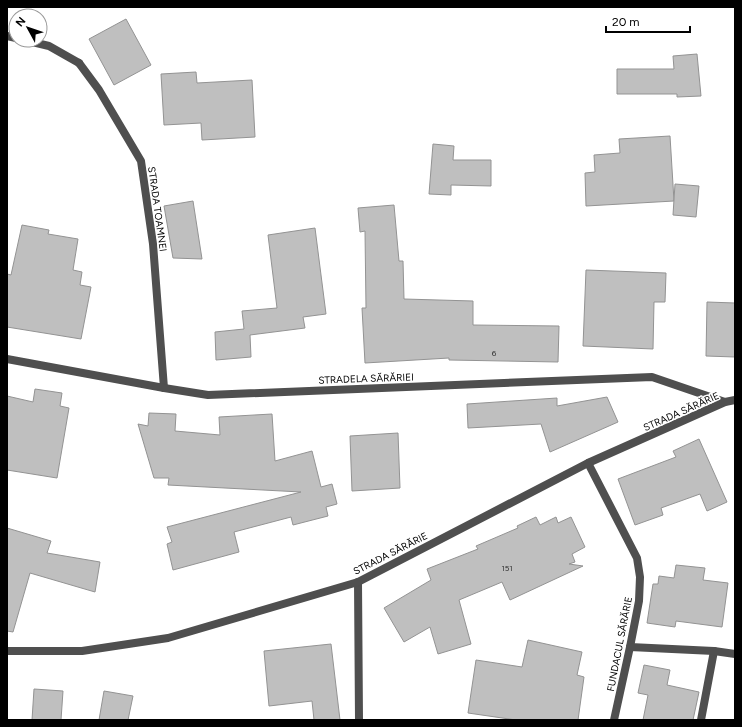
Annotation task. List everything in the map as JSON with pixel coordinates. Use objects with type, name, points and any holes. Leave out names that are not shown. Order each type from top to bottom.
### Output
[{"type":"street","name":"STRADA TOAMNEI","points":[[48,46],[79,63],[99,90],[141,161],[153,244],[164,388]]},
{"type":"street","name":"STRADELA SĂRĂRIEI","points":[[7,359],[208,395],[652,377],[725,402]]},
{"type":"street","name":"STRADA SĂRĂRIE","points":[[7,652],[82,651],[168,638],[358,582],[588,463],[725,402],[735,400]]},
{"type":"street","name":"FUNDACUL SĂRĂRIE","points":[[588,463],[637,558],[640,577],[639,601],[614,720]]},
{"type":"street","points":[[358,582],[359,720]]},
{"type":"street","points":[[630,647],[714,651],[735,654]]},
{"type":"street","points":[[701,720],[714,651]]},
{"type":"building","points":[[126,19],[151,65],[114,85],[89,39]]},
{"type":"building","points":[[697,54],[701,96],[677,97],[677,94],[617,94],[617,69],[674,69],[673,56]]},
{"type":"building","points":[[196,72],[197,83],[252,80],[255,137],[202,140],[201,123],[164,125],[161,74]]},
{"type":"building","points":[[670,136],[674,201],[586,206],[585,173],[595,172],[594,155],[620,153],[619,139]]},
{"type":"building","points":[[433,144],[454,146],[453,160],[491,160],[491,186],[451,185],[451,195],[429,194]]},
{"type":"building","points":[[675,184],[699,186],[696,217],[673,215]]},
{"type":"building","points":[[193,201],[202,259],[173,258],[164,206]]},
{"type":"building","points":[[394,205],[399,261],[403,261],[404,299],[473,301],[473,325],[559,326],[558,362],[449,360],[449,358],[365,363],[362,308],[366,308],[365,231],[360,232],[358,208]]},
{"type":"building","points":[[22,225],[49,230],[48,234],[78,239],[73,270],[82,272],[80,285],[91,287],[81,339],[7,327],[7,274],[11,275]]},
{"type":"building","points":[[315,228],[326,314],[303,317],[305,328],[250,335],[251,357],[216,360],[215,332],[244,329],[242,311],[277,308],[268,235]]},
{"type":"building","points":[[586,270],[666,273],[665,302],[654,302],[653,349],[583,346]]},
{"type":"building","points":[[707,302],[735,303],[735,357],[706,356]]},
{"type":"building","points":[[35,389],[62,393],[60,406],[69,408],[57,478],[7,470],[7,396],[33,402]]},
{"type":"building","points":[[607,397],[618,422],[550,452],[541,424],[468,428],[467,404],[557,398],[557,406]]},
{"type":"building","points":[[149,413],[176,414],[175,431],[220,435],[219,417],[272,414],[275,461],[312,451],[321,487],[332,484],[337,504],[326,507],[328,516],[293,525],[291,517],[234,532],[239,552],[173,570],[167,544],[172,542],[167,527],[301,492],[168,485],[169,478],[154,478],[138,424],[148,426]]},
{"type":"building","points":[[398,433],[400,488],[352,491],[350,436]]},
{"type":"building","points":[[699,439],[727,502],[707,511],[700,494],[661,508],[663,515],[635,525],[618,479],[676,457],[673,451]]},
{"type":"building","points":[[536,517],[540,525],[556,517],[558,523],[571,517],[585,547],[572,554],[575,562],[569,564],[583,566],[510,600],[502,582],[459,600],[471,644],[438,654],[430,627],[404,642],[384,608],[431,580],[427,569],[478,549],[476,546],[518,528],[517,526]]},
{"type":"building","points":[[7,528],[51,541],[47,553],[100,562],[95,592],[30,573],[13,632],[7,631]]},
{"type":"building","points":[[676,565],[705,568],[703,580],[728,583],[722,627],[676,621],[675,627],[647,623],[653,584],[658,584],[659,576],[674,578]]},
{"type":"building","points":[[528,640],[582,652],[577,675],[584,677],[578,720],[516,720],[468,713],[476,660],[522,667]]},
{"type":"building","points":[[331,644],[340,720],[314,720],[312,701],[269,706],[264,651]]},
{"type":"building","points":[[644,665],[670,670],[667,685],[699,692],[693,720],[643,720],[648,695],[638,693]]},
{"type":"building","points":[[34,689],[63,691],[61,720],[32,720]]},
{"type":"building","points":[[104,691],[133,696],[128,720],[99,720]]}]
